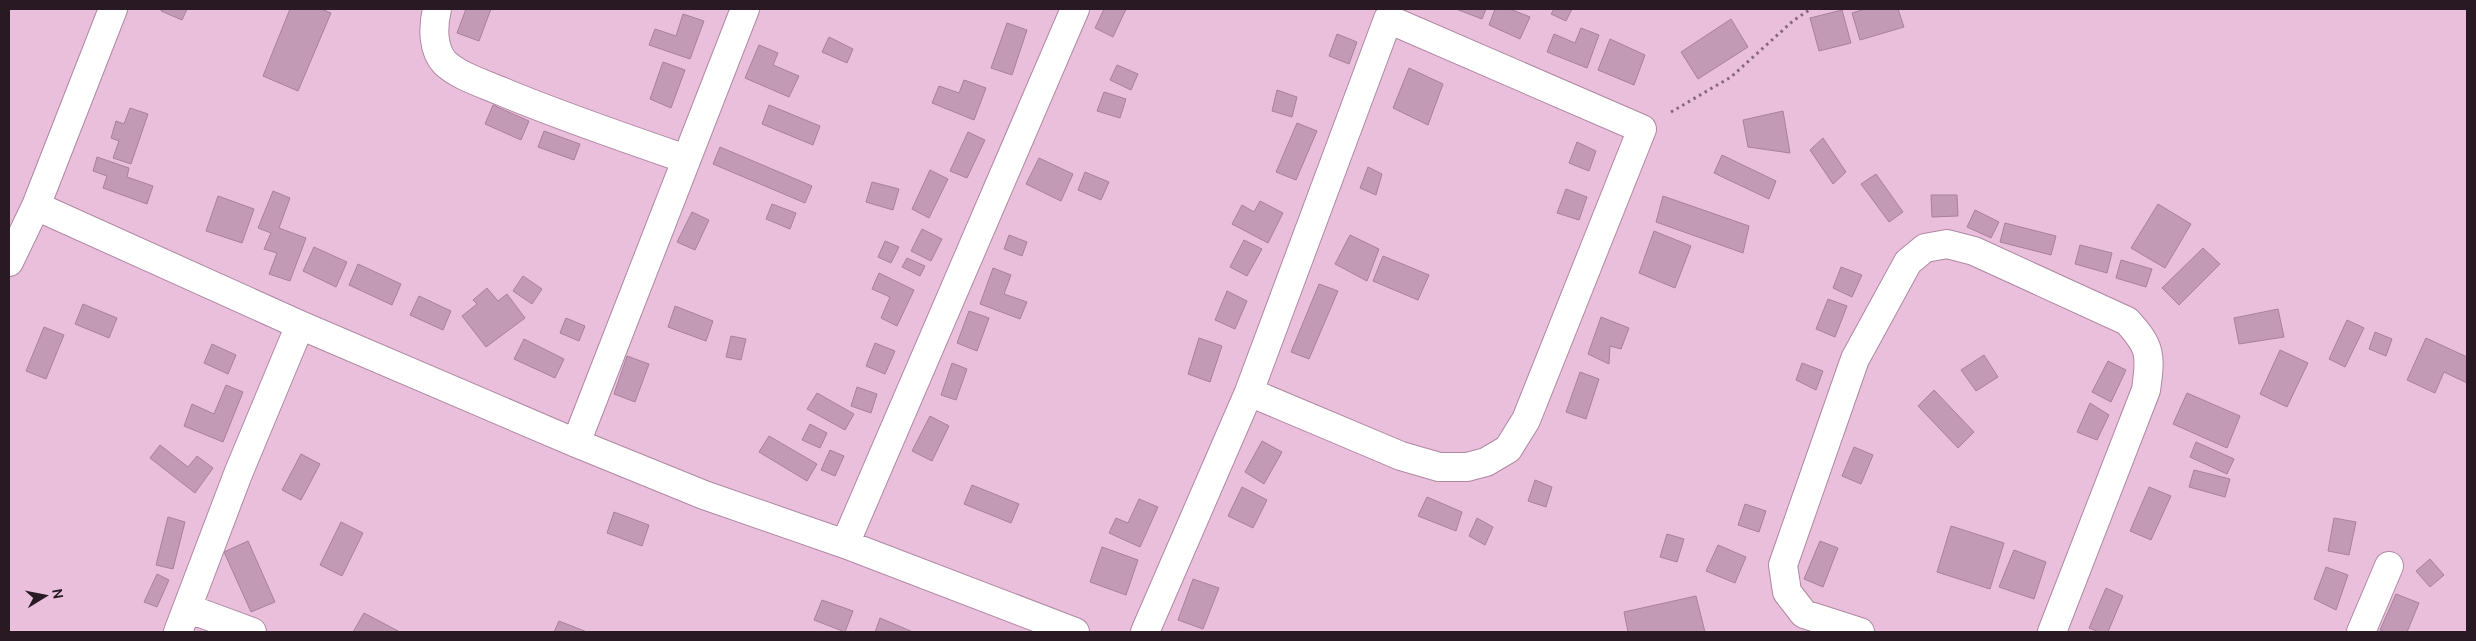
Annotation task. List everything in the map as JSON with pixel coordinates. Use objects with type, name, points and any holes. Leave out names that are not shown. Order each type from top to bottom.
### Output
[{"type":"street","points":[[9,262],[36,206],[113,9]]},
{"type":"street","points":[[437,9],[434,23],[436,45],[445,63],[468,77],[550,111],[686,160]]},
{"type":"street","points":[[576,442],[746,9]]},
{"type":"street","points":[[845,544],[1075,9]]},
{"type":"street","points":[[1145,632],[1249,392],[1388,19],[1642,129],[1526,420],[1508,448],[1486,462],[1477,465],[1439,467],[1401,456],[1249,392]]},
{"type":"street","points":[[36,206],[300,324],[576,442],[704,494],[845,544],[1075,632]]},
{"type":"street","points":[[1860,632],[1804,614],[1787,592],[1783,565],[1855,359],[1908,262],[1926,248],[1947,244],[1974,251],[2127,320],[2144,340],[2150,366],[2146,390],[2052,632]]},
{"type":"street","points":[[252,632],[183,620],[238,474],[300,324]]},
{"type":"street","points":[[2361,632],[2389,566]]},
{"type":"path","points":[[1642,129],[1731,77],[1794,20],[1811,9]]},
{"type":"building","points":[[162,9],[187,9],[182,20],[161,11]]},
{"type":"building","points":[[290,9],[321,9],[331,13],[298,91],[263,76]]},
{"type":"building","points":[[466,9],[491,9],[479,41],[457,33]]},
{"type":"building","points":[[1104,9],[1126,9],[1113,37],[1095,28]]},
{"type":"building","points":[[1456,9],[1486,9],[1482,19]]},
{"type":"building","points":[[1495,9],[1510,9],[1530,17],[1520,39],[1489,25]]},
{"type":"building","points":[[1554,9],[1572,9],[1566,21],[1551,14]]},
{"type":"building","points":[[1865,9],[1898,9],[1904,27],[1860,40],[1852,13]]},
{"type":"building","points":[[1842,10],[1851,43],[1819,51],[1810,18]]},
{"type":"building","points":[[683,14],[704,21],[690,59],[649,45],[655,29],[676,36]]},
{"type":"building","points":[[1731,19],[1748,47],[1698,79],[1681,52]]},
{"type":"building","points":[[1007,23],[1027,30],[1012,75],[991,68]]},
{"type":"building","points":[[1581,28],[1599,35],[1587,68],[1547,52],[1554,34],[1575,43]]},
{"type":"building","points":[[1337,34],[1357,42],[1349,64],[1329,56]]},
{"type":"building","points":[[829,37],[853,49],[847,63],[822,52]]},
{"type":"building","points":[[1610,39],[1645,55],[1634,85],[1598,70]]},
{"type":"building","points":[[759,45],[778,53],[773,65],[799,76],[789,97],[745,78]]},
{"type":"building","points":[[663,62],[685,70],[671,108],[650,99]]},
{"type":"building","points":[[1117,65],[1138,74],[1131,90],[1110,80]]},
{"type":"building","points":[[1409,68],[1443,84],[1428,125],[1393,108]]},
{"type":"building","points":[[964,80],[986,88],[974,120],[932,103],[939,86],[959,93]]},
{"type":"building","points":[[1277,90],[1297,97],[1292,117],[1272,111]]},
{"type":"building","points":[[1104,92],[1126,99],[1120,118],[1097,111]]},
{"type":"building","points":[[493,105],[529,121],[521,140],[485,124]]},
{"type":"building","points":[[769,105],[820,126],[813,145],[762,124]]},
{"type":"building","points":[[130,108],[148,114],[131,164],[113,158],[119,141],[111,138],[116,121],[124,124]]},
{"type":"building","points":[[1783,111],[1790,153],[1748,147],[1743,120]]},
{"type":"building","points":[[1297,123],[1317,131],[1296,180],[1276,172]]},
{"type":"building","points":[[544,131],[580,144],[574,160],[538,147]]},
{"type":"building","points":[[968,132],[985,140],[967,178],[950,171]]},
{"type":"building","points":[[1823,138],[1846,172],[1833,184],[1810,150]]},
{"type":"building","points":[[1577,142],[1596,151],[1589,171],[1569,163]]},
{"type":"building","points":[[720,147],[812,186],[805,203],[713,164]]},
{"type":"building","points":[[1722,155],[1776,181],[1769,199],[1714,173]]},
{"type":"building","points":[[97,157],[129,168],[127,177],[153,186],[147,204],[103,188],[107,176],[93,171]]},
{"type":"building","points":[[1039,158],[1073,174],[1061,201],[1026,184]]},
{"type":"building","points":[[1368,167],[1382,174],[1376,195],[1360,188]]},
{"type":"building","points":[[930,170],[948,179],[929,218],[912,209]]},
{"type":"building","points":[[1085,172],[1109,182],[1101,200],[1078,190]]},
{"type":"building","points":[[1876,174],[1903,212],[1889,222],[1861,184]]},
{"type":"building","points":[[872,182],[899,189],[893,210],[866,202]]},
{"type":"building","points":[[1566,189],[1587,197],[1579,220],[1557,213]]},
{"type":"building","points":[[273,191],[290,198],[279,228],[306,238],[290,281],[269,274],[277,253],[264,249],[271,233],[258,228]]},
{"type":"building","points":[[1931,195],[1957,195],[1958,216],[1932,217]]},
{"type":"building","points":[[218,196],[254,209],[242,243],[206,231]]},
{"type":"building","points":[[1663,196],[1749,226],[1743,253],[1656,222]]},
{"type":"building","points":[[1260,201],[1283,213],[1268,243],[1232,224],[1242,205],[1254,212]]},
{"type":"building","points":[[772,204],[796,213],[790,229],[766,219]]},
{"type":"building","points":[[2158,204],[2191,224],[2165,268],[2131,248]]},
{"type":"building","points":[[1975,210],[1999,222],[1991,238],[1967,227]]},
{"type":"building","points":[[692,212],[709,220],[695,250],[677,242]]},
{"type":"building","points":[[2005,223],[2056,236],[2051,255],[2000,242]]},
{"type":"building","points":[[922,229],[942,239],[931,261],[911,251]]},
{"type":"building","points":[[1654,231],[1691,246],[1675,288],[1639,273]]},
{"type":"building","points":[[1009,235],[1027,242],[1022,256],[1004,249]]},
{"type":"building","points":[[1350,235],[1379,249],[1367,281],[1335,264]]},
{"type":"building","points":[[1244,240],[1262,249],[1247,276],[1230,267]]},
{"type":"building","points":[[885,241],[899,247],[891,263],[878,257]]},
{"type":"building","points":[[2080,245],[2112,253],[2107,273],[2075,264]]},
{"type":"building","points":[[314,247],[347,262],[336,287],[303,271]]},
{"type":"building","points":[[2203,248],[2220,264],[2179,305],[2162,288]]},
{"type":"building","points":[[1383,256],[1429,275],[1418,300],[1373,281]]},
{"type":"building","points":[[907,258],[925,266],[920,276],[902,267]]},
{"type":"building","points":[[2121,260],[2152,269],[2146,287],[2116,278]]},
{"type":"building","points":[[358,264],[401,284],[392,305],[349,285]]},
{"type":"building","points":[[1841,267],[1862,275],[1852,297],[1833,288]]},
{"type":"building","points":[[993,268],[1011,275],[1004,294],[1027,302],[1020,319],[980,304]]},
{"type":"building","points":[[879,273],[914,290],[897,326],[881,318],[890,297],[872,289]]},
{"type":"building","points":[[523,276],[542,289],[532,304],[513,291]]},
{"type":"building","points":[[1319,284],[1338,291],[1309,359],[1291,352]]},
{"type":"building","points":[[487,288],[498,301],[507,294],[525,318],[486,347],[462,316],[477,304],[473,300]]},
{"type":"building","points":[[1227,291],[1247,301],[1235,329],[1215,320]]},
{"type":"building","points":[[419,296],[451,311],[443,330],[410,315]]},
{"type":"building","points":[[1828,299],[1847,306],[1835,337],[1816,329]]},
{"type":"building","points":[[83,304],[117,318],[109,338],[75,324]]},
{"type":"building","points":[[675,306],[713,321],[706,341],[668,327]]},
{"type":"building","points":[[2278,309],[2284,337],[2239,344],[2234,318]]},
{"type":"building","points":[[969,311],[989,318],[977,351],[957,343]]},
{"type":"building","points":[[1601,317],[1629,328],[1621,349],[1610,346],[1609,364],[1588,354]]},
{"type":"building","points":[[566,318],[585,326],[579,341],[560,333]]},
{"type":"building","points":[[2347,320],[2364,328],[2345,367],[2329,359]]},
{"type":"building","points":[[44,327],[64,335],[46,379],[26,371]]},
{"type":"building","points":[[2375,332],[2392,339],[2386,356],[2369,349]]},
{"type":"building","points":[[731,336],[746,339],[741,360],[726,357]]},
{"type":"building","points":[[1199,338],[1222,346],[1210,382],[1188,374]]},
{"type":"building","points":[[2426,338],[2467,357],[2467,383],[2444,372],[2435,393],[2407,380]]},
{"type":"building","points":[[524,339],[564,359],[555,378],[514,359]]},
{"type":"building","points":[[875,343],[895,351],[885,374],[866,366]]},
{"type":"building","points":[[212,344],[236,355],[228,374],[204,363]]},
{"type":"building","points":[[2280,350],[2308,363],[2287,407],[2260,394]]},
{"type":"building","points":[[1984,355],[1998,377],[1976,391],[1961,370]]},
{"type":"building","points":[[627,356],[649,364],[635,402],[614,394]]},
{"type":"building","points":[[2108,361],[2126,370],[2111,402],[2092,392]]},
{"type":"building","points":[[952,363],[967,369],[956,400],[941,395]]},
{"type":"building","points":[[1802,363],[1823,371],[1816,390],[1796,380]]},
{"type":"building","points":[[1580,372],[1599,379],[1586,419],[1566,412]]},
{"type":"building","points":[[226,385],[243,392],[223,442],[184,426],[192,404],[214,414]]},
{"type":"building","points":[[857,387],[877,394],[871,413],[851,406]]},
{"type":"building","points":[[1934,390],[1974,432],[1958,448],[1918,406]]},
{"type":"building","points":[[817,393],[854,414],[845,430],[807,409]]},
{"type":"building","points":[[2187,393],[2240,416],[2227,448],[2173,424]]},
{"type":"building","points":[[2090,403],[2109,415],[2097,440],[2077,432]]},
{"type":"building","points":[[930,416],[949,426],[932,461],[912,451]]},
{"type":"building","points":[[810,424],[827,433],[820,448],[802,440]]},
{"type":"building","points":[[769,436],[817,464],[807,481],[759,452]]},
{"type":"building","points":[[1262,441],[1282,452],[1264,484],[1245,472]]},
{"type":"building","points":[[2196,442],[2234,459],[2227,474],[2190,457]]},
{"type":"building","points":[[160,445],[188,467],[197,456],[213,468],[195,493],[150,458]]},
{"type":"building","points":[[1854,447],[1873,455],[1861,484],[1842,476]]},
{"type":"building","points":[[830,450],[844,456],[835,476],[821,470]]},
{"type":"building","points":[[301,454],[320,464],[301,500],[282,490]]},
{"type":"building","points":[[2194,470],[2230,479],[2225,497],[2189,487]]},
{"type":"building","points":[[1535,480],[1552,487],[1546,507],[1528,501]]},
{"type":"building","points":[[972,485],[1019,504],[1011,523],[964,504]]},
{"type":"building","points":[[1242,487],[1267,500],[1253,528],[1228,516]]},
{"type":"building","points":[[2149,487],[2171,496],[2151,540],[2130,531]]},
{"type":"building","points":[[1427,497],[1462,512],[1456,531],[1418,516]]},
{"type":"building","points":[[1139,499],[1158,507],[1140,547],[1109,533],[1116,518],[1128,523]]},
{"type":"building","points":[[1745,504],[1766,511],[1759,532],[1738,525]]},
{"type":"building","points":[[614,512],[649,525],[642,546],[607,533]]},
{"type":"building","points":[[168,517],[185,522],[173,569],[156,565]]},
{"type":"building","points":[[1477,518],[1493,527],[1485,545],[1469,536]]},
{"type":"building","points":[[2334,518],[2356,522],[2349,555],[2328,551]]},
{"type":"building","points":[[341,522],[363,533],[342,576],[320,565]]},
{"type":"building","points":[[1951,526],[2004,543],[1990,589],[1937,572]]},
{"type":"building","points":[[1667,534],[1684,539],[1677,562],[1660,557]]},
{"type":"building","points":[[248,541],[275,602],[251,612],[224,552]]},
{"type":"building","points":[[1820,541],[1838,548],[1823,587],[1804,579]]},
{"type":"building","points":[[1718,545],[1746,557],[1735,583],[1706,571]]},
{"type":"building","points":[[1102,547],[1138,560],[1126,595],[1090,582]]},
{"type":"building","points":[[2014,550],[2046,562],[2034,599],[1999,587]]},
{"type":"building","points":[[2430,559],[2444,575],[2430,587],[2416,571]]},
{"type":"building","points":[[2326,567],[2348,575],[2336,610],[2314,599]]},
{"type":"building","points":[[157,574],[169,580],[157,607],[144,602]]},
{"type":"building","points":[[1193,579],[1219,588],[1203,629],[1178,620]]},
{"type":"building","points":[[2106,588],[2123,596],[2108,632],[2099,632],[2089,628]]},
{"type":"building","points":[[2396,594],[2419,603],[2407,632],[2385,632],[2380,630]]},
{"type":"building","points":[[1696,596],[1705,632],[1628,632],[1624,612]]},
{"type":"building","points":[[822,600],[853,611],[845,632],[814,620]]},
{"type":"building","points":[[364,613],[400,632],[353,632]]},
{"type":"building","points":[[880,618],[913,632],[875,632]]},
{"type":"building","points":[[559,621],[587,632],[554,632]]}]
